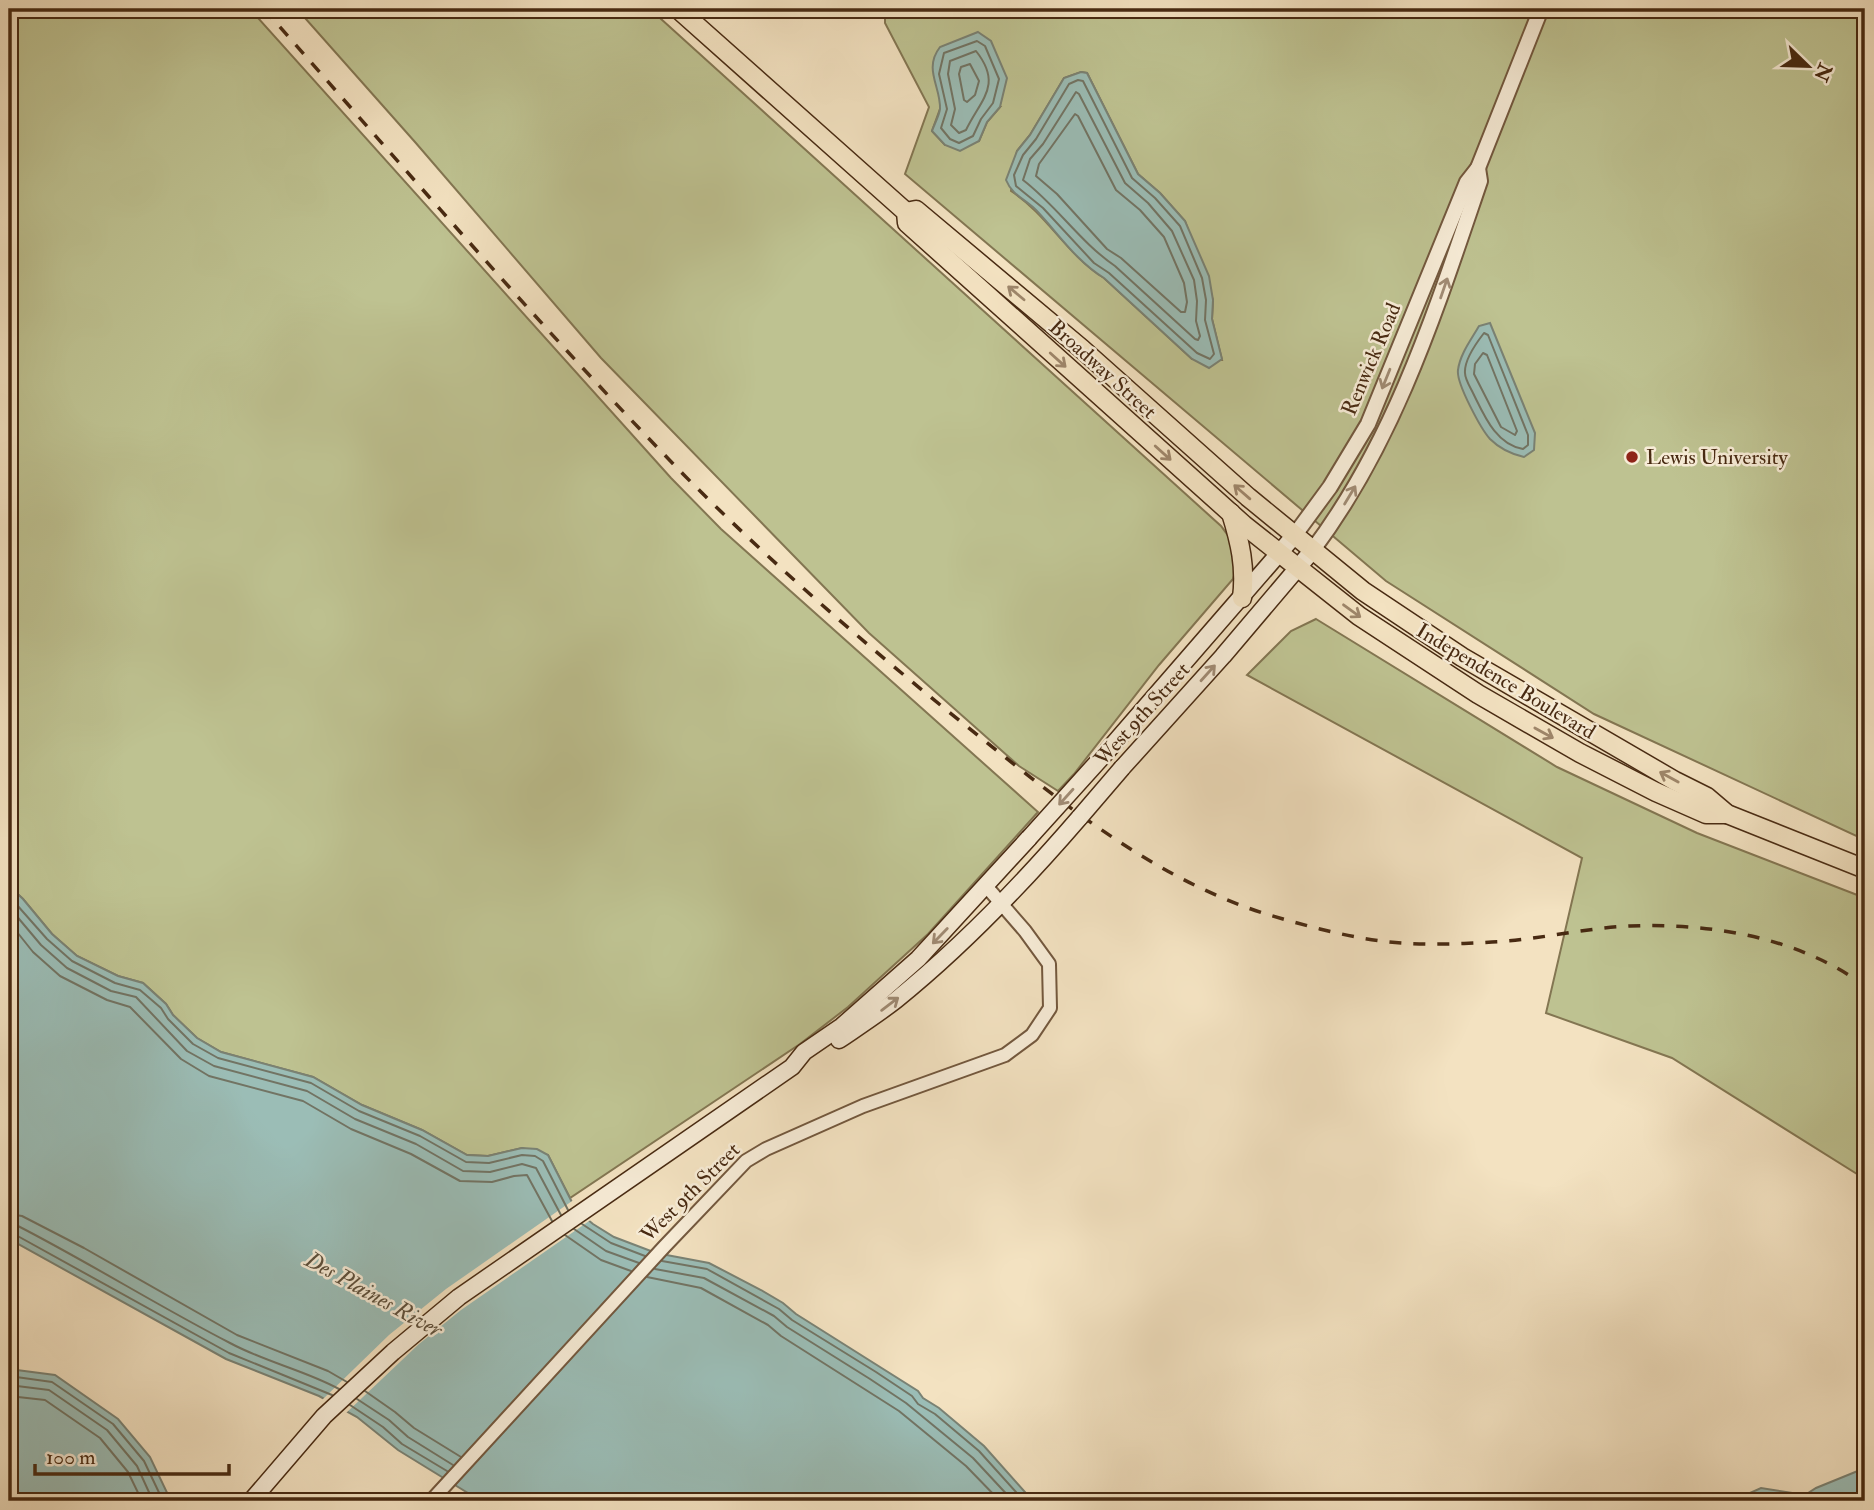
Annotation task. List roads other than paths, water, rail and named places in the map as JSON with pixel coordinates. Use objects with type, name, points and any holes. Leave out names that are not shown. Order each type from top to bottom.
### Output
[{"type":"main road","name":"Broadway Street","points":[[678,9],[906,212],[906,223],[1280,554]]},
{"type":"main road","name":"Broadway Street","points":[[906,212],[916,210],[1041,314],[1294,536]]},
{"type":"main road","points":[[1231,513],[1243,557],[1245,576],[1242,598]]},
{"type":"main road","name":"Independence Boulevard","points":[[1294,536],[1390,611],[1462,657],[1707,797],[1727,814],[1865,869]]},
{"type":"main road","name":"Renwick Road","points":[[1280,554],[1294,536]]},
{"type":"main road","name":"West 9th Street","points":[[792,1067],[809,1062],[896,1000],[1001,904],[1312,551]]},
{"type":"main road","name":"Independence Boulevard","points":[[1280,554],[1388,636],[1520,719],[1623,776],[1685,805],[1706,814],[1727,814]]},
{"type":"main road","name":"West 9th Street","points":[[251,1501],[324,1416],[458,1297],[792,1067],[804,1052],[842,1026],[918,959],[1103,756],[1280,554]]},
{"type":"street","name":"Renwick Road","points":[[1294,536],[1330,487],[1368,424],[1467,182],[1478,168],[1541,9]]},
{"type":"street","name":"Renwick Road","points":[[1312,551],[1365,470],[1408,381],[1425,341],[1480,181],[1478,168]]},
{"type":"street","name":"West 9th Street","points":[[431,1501],[746,1161],[766,1149],[863,1106],[1005,1055],[1032,1035],[1050,1008],[1049,964],[986,886]]},
{"type":"water","points":[[978,32],[991,41],[1007,78],[1000,107],[987,122],[979,141],[960,151],[945,145],[932,131],[940,109],[933,63],[940,47]]},
{"type":"water","points":[[1081,72],[1087,73],[1138,174],[1160,193],[1185,221],[1209,276],[1213,300],[1212,319],[1222,359],[1209,368],[1192,359],[1085,263],[1006,180],[1017,151],[1030,135],[1064,78]]},
{"type":"water","points":[[1490,323],[1535,433],[1534,450],[1524,457],[1506,450],[1490,439],[1470,406],[1458,376],[1459,364],[1469,342],[1479,326]]},
{"type":"water","name":"Des Plaines River","points":[[9,886],[52,934],[77,956],[118,976],[143,983],[197,1038],[221,1052],[313,1077],[362,1105],[422,1130],[467,1155],[488,1156],[522,1148],[537,1149],[548,1155],[576,1210],[593,1224],[614,1237],[656,1253],[709,1263],[783,1303],[796,1314],[918,1391],[923,1398],[984,1446],[1033,1501],[481,1501],[398,1450],[357,1417],[319,1396],[226,1359],[9,1239]]},
{"type":"water","points":[[9,1369],[55,1375],[118,1419],[150,1457],[171,1501],[9,1501]]},
{"type":"water","points":[[1865,1468],[1865,1501],[1732,1501],[1761,1488],[1805,1495]]},
{"type":"railway","points":[[264,9],[523,303],[629,418],[751,540],[856,635],[928,695],[1071,808],[1145,858],[1224,899],[1266,914],[1351,936],[1413,944],[1458,944],[1509,941],[1612,927],[1692,927],[1753,936],[1783,945],[1839,969],[1865,986]]},
{"type":"place","name":"Lewis University","points":[[1632,457]]}]
